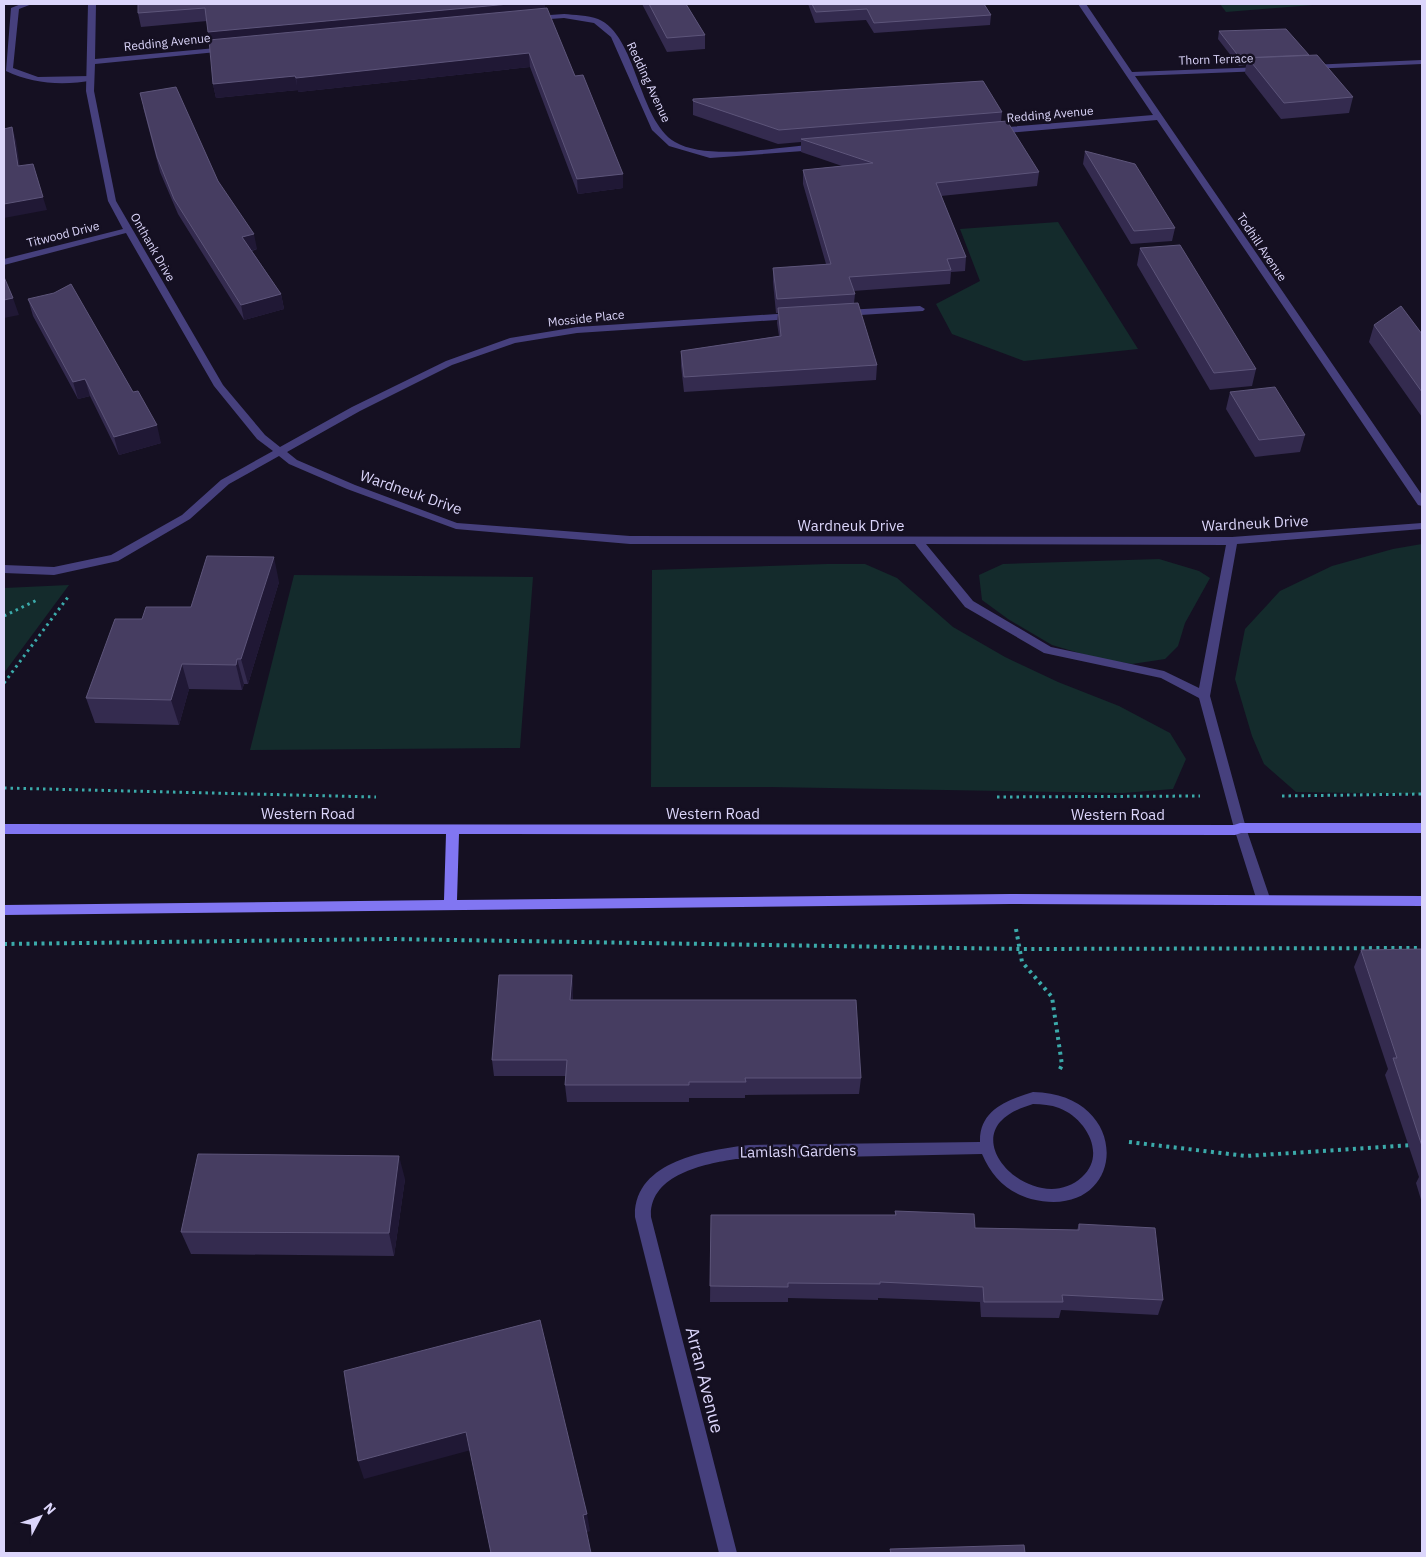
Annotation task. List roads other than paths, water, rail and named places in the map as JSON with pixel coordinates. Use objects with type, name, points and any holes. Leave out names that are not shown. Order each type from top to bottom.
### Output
[{"type":"main road","name":"Western Road","points":[[4,829],[1235,830],[1240,828],[1422,828]]},
{"type":"main road","points":[[450,906],[453,830]]},
{"type":"main road","points":[[4,910],[1010,899],[1422,901]]},
{"type":"street","points":[[28,4],[15,8],[9,69],[24,79],[58,80],[90,78]]},
{"type":"street","name":"Onthank Drive","points":[[92,4],[90,91],[112,201],[219,386],[261,437],[293,462]]},
{"type":"street","name":"Todhill Avenue","points":[[1082,4],[1422,503]]},
{"type":"street","name":"Redding Avenue","points":[[525,20],[564,16],[596,21],[614,36],[656,130],[672,144],[710,155],[824,146]]},
{"type":"street","name":"Redding Avenue","points":[[90,62],[239,48]]},
{"type":"street","points":[[1296,67],[1422,62]]},
{"type":"street","name":"Thorn Terrace","points":[[1130,74],[1276,68]]},
{"type":"street","name":"Redding Avenue","points":[[982,132],[1159,117]]},
{"type":"street","name":"Titwood Drive","points":[[4,262],[129,230]]},
{"type":"street","points":[[831,314],[920,309]]},
{"type":"street","name":"Mosside Place","points":[[281,453],[356,409],[449,363],[513,340],[576,330],[802,316]]},
{"type":"street","points":[[4,569],[54,571],[114,558],[186,517],[226,482],[281,453]]},
{"type":"street","name":"Wardneuk Drive","points":[[293,462],[351,487],[456,526],[630,540],[1232,541],[1422,526]]},
{"type":"street","points":[[918,540],[969,604],[1048,650],[1164,675],[1204,696]]},
{"type":"street","points":[[1232,541],[1204,696],[1240,828],[1264,901]]},
{"type":"street","points":[[1046,1098],[1069,1106],[1088,1120],[1099,1138],[1101,1159],[1094,1176],[1078,1190],[1056,1197],[1033,1194],[1011,1184],[995,1168],[986,1148],[986,1136],[990,1124],[997,1113],[1006,1105],[1019,1100],[1046,1098]]},
{"type":"street","name":"Lamlash Gardens","points":[[643,1217],[643,1201],[661,1179],[682,1165],[716,1154],[750,1151],[986,1148]]},
{"type":"street","name":"Arran Avenue","points":[[643,1217],[728,1553]]}]
